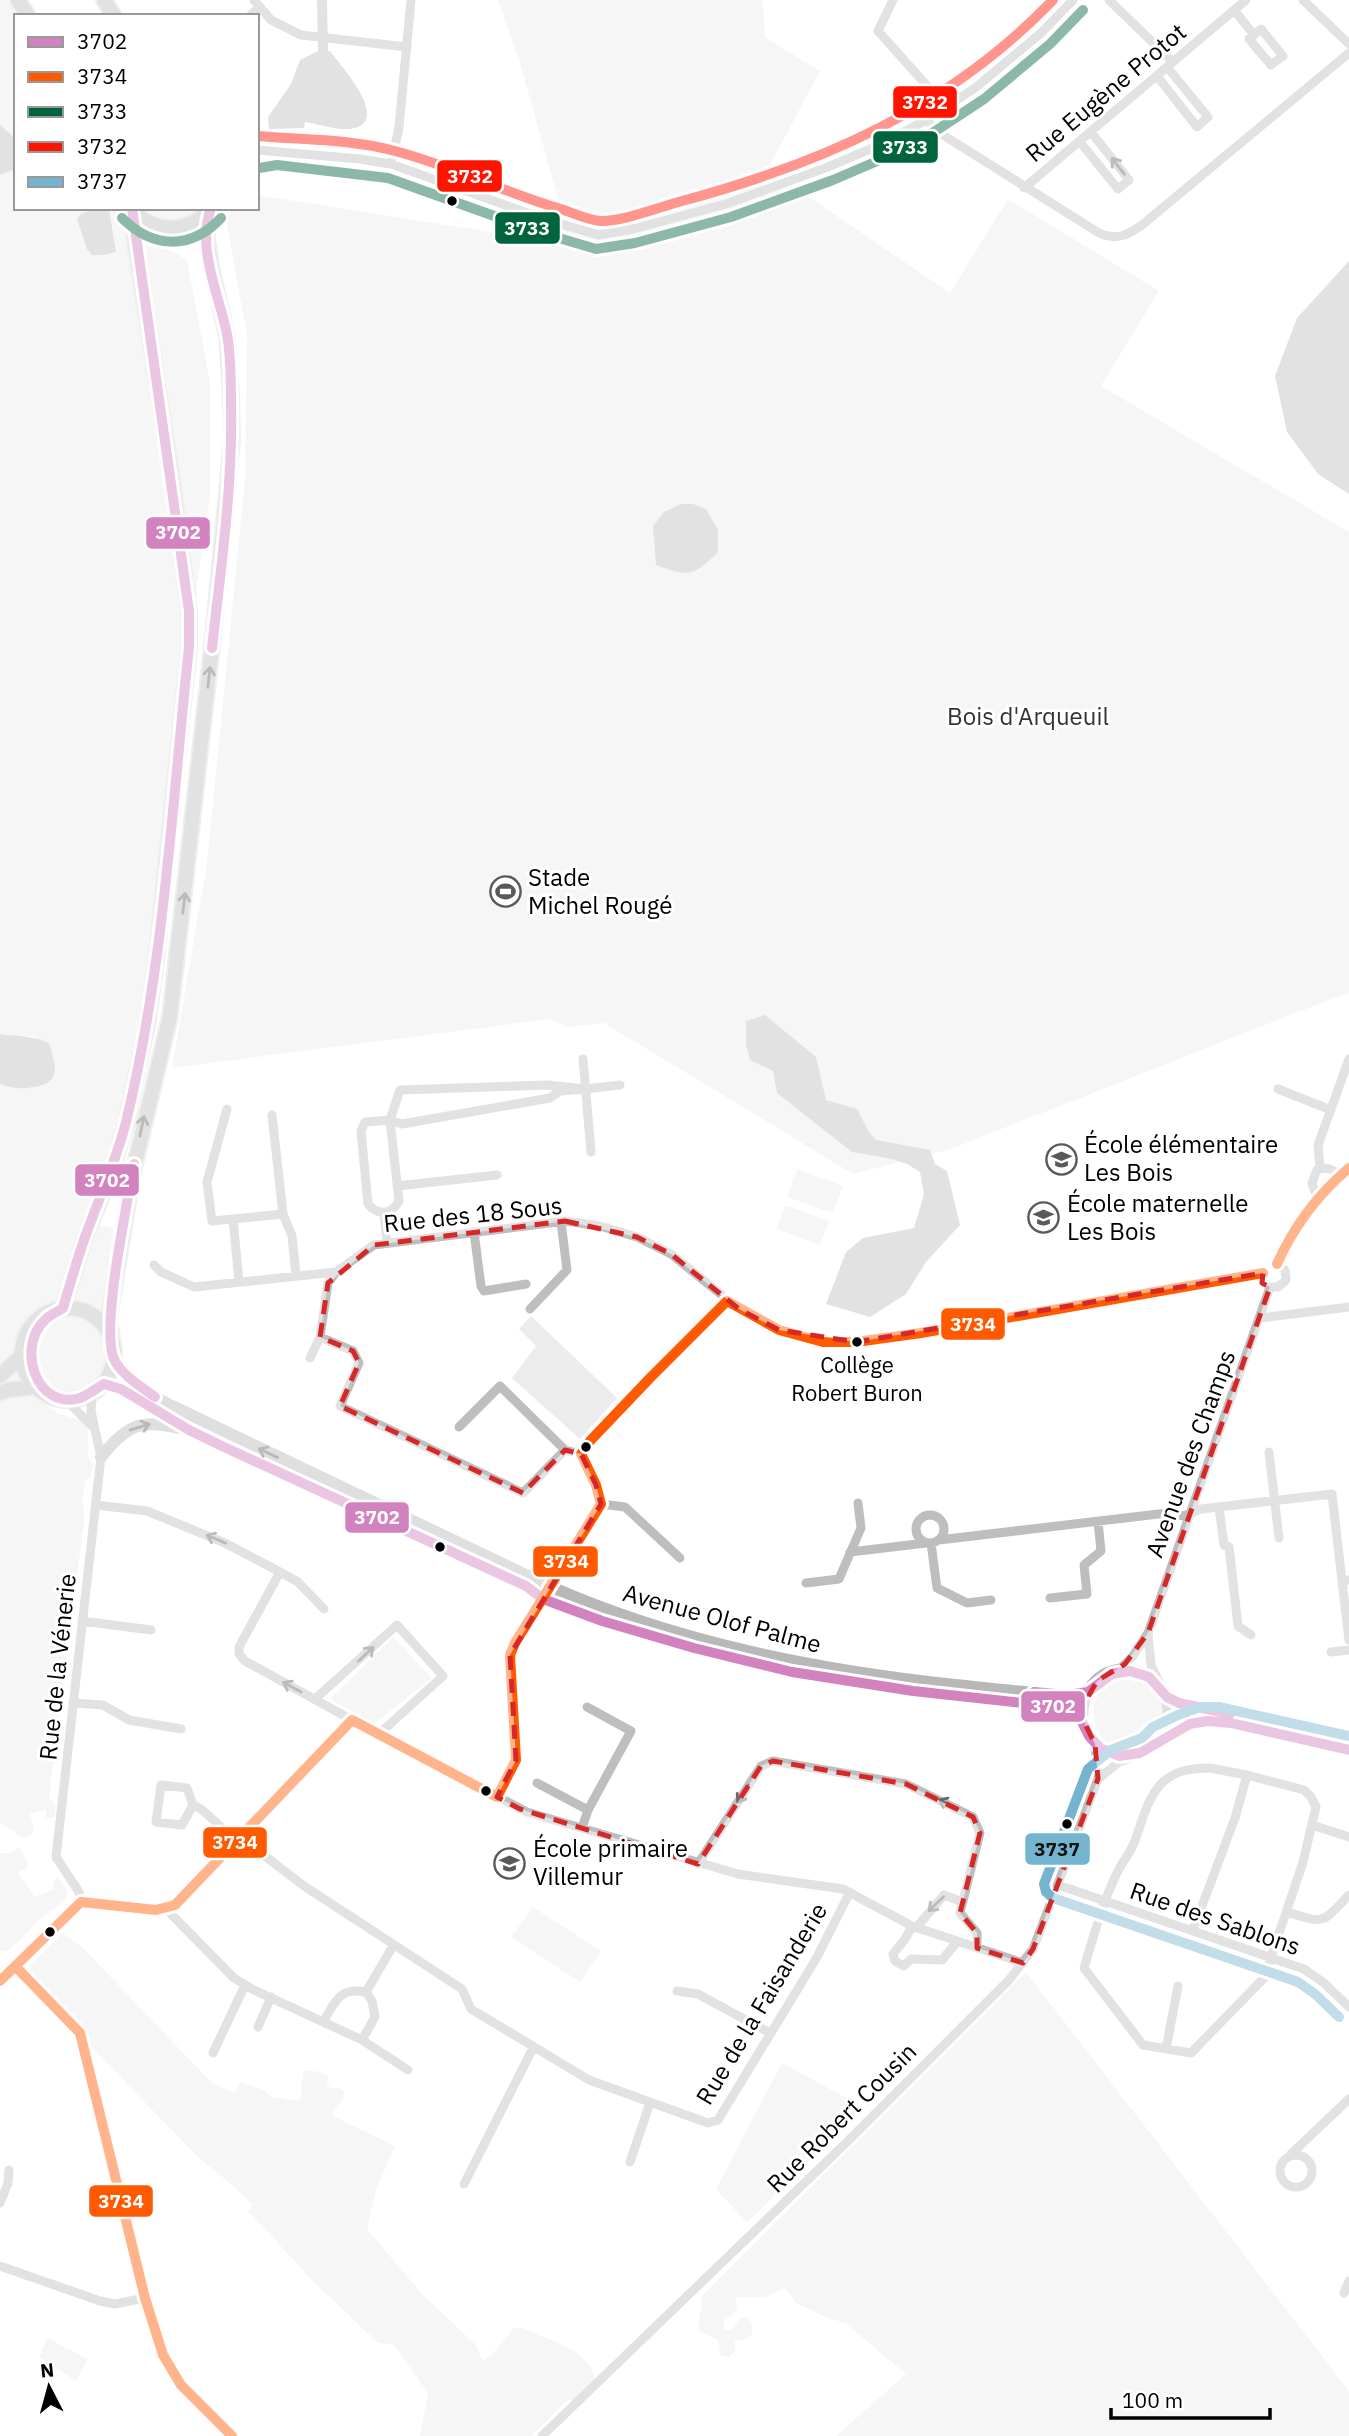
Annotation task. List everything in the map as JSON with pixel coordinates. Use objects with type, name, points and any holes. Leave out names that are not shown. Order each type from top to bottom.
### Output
[{"type":"main road","points":[[133,210],[146,222],[162,228],[179,228],[195,223],[209,210]]},
{"type":"main road","points":[[63,1308],[85,1237],[119,1149],[147,1026],[189,647],[186,586],[135,242],[133,210]]},
{"type":"main road","points":[[112,1338],[104,1324],[78,1308],[47,1312],[29,1328],[23,1340],[21,1356],[27,1377],[45,1395],[67,1401],[92,1395],[110,1376],[114,1360],[112,1338],[109,1318],[117,1281],[132,1172],[170,1016],[209,677],[232,440],[228,336],[211,267],[207,239],[209,210]]},
{"type":"main road","points":[[0,1376],[21,1356]]},
{"type":"main road","name":"Avenue Olof Palme","points":[[114,1360],[145,1392],[172,1406],[551,1587],[611,1612],[676,1634],[808,1664],[897,1679],[1056,1694],[1088,1692]]},
{"type":"main road","name":"Avenue Olof Palme","points":[[104,1384],[121,1389],[190,1430],[526,1586],[543,1599],[636,1632],[770,1667],[914,1691],[1055,1706],[1069,1710],[1083,1720]]},
{"type":"main road","points":[[0,1393],[35,1387]]},
{"type":"main road","points":[[101,1457],[124,1432],[146,1423],[160,1423],[190,1430]]},
{"type":"main road","points":[[1164,1692],[1170,1711],[1168,1726],[1161,1739],[1150,1750],[1136,1756],[1121,1757],[1095,1744],[1087,1733],[1083,1706],[1088,1692],[1097,1681],[1109,1673],[1138,1671],[1150,1677],[1164,1692],[1199,1709],[1265,1719],[1349,1739]]},
{"type":"main road","points":[[1161,1739],[1193,1723],[1217,1721],[1349,1750]]},
{"type":"street","points":[[391,164],[399,127],[411,0]]},
{"type":"street","points":[[893,0],[878,31],[946,107]]},
{"type":"street","points":[[259,152],[276,151],[391,164],[547,220],[599,235],[662,223],[726,204],[858,155],[926,120],[975,88],[1010,61],[1073,0]]},
{"type":"street","points":[[1109,0],[1170,65],[1208,117],[1197,127],[1157,76]]},
{"type":"street","name":"Rue Eugène Protot","points":[[1024,188],[1246,0]]},
{"type":"street","points":[[1303,0],[1349,44]]},
{"type":"street","points":[[256,4],[271,20],[284,28],[312,37],[407,47]]},
{"type":"street","points":[[1234,10],[1254,35]]},
{"type":"street","points":[[1341,36],[1349,29]]},
{"type":"street","points":[[926,120],[943,135],[1024,188],[1099,233],[1107,237],[1119,237],[1142,225],[1349,53]]},
{"type":"street","points":[[1080,142],[1118,189],[1129,180],[1091,132]]},
{"type":"street","points":[[583,1059],[591,1152]]},
{"type":"street","points":[[1321,1168],[1318,1145],[1349,1059]]},
{"type":"street","points":[[584,1089],[548,1085],[400,1090],[390,1119],[399,1201],[395,1208],[384,1213],[374,1212],[368,1204],[361,1131],[365,1122],[390,1119],[402,1124],[550,1098],[560,1091],[584,1089],[620,1085]]},
{"type":"street","points":[[1278,1089],[1331,1110]]},
{"type":"street","points":[[227,1109],[208,1182],[212,1222],[283,1214]]},
{"type":"street","points":[[272,1115],[283,1214],[292,1236],[296,1275]]},
{"type":"street","name":"Avenue des Champs","points":[[1118,1671],[1133,1656],[1147,1633],[1270,1287],[1278,1287],[1286,1280],[1285,1270],[1277,1265],[1296,1226],[1317,1197],[1349,1168]]},
{"type":"street","points":[[1317,1197],[1312,1183],[1317,1170],[1332,1169],[1340,1175]]},
{"type":"street","points":[[397,1186],[497,1175]]},
{"type":"street","points":[[384,1213],[387,1242]]},
{"type":"street","points":[[233,1219],[239,1282]]},
{"type":"street","points":[[530,1309],[567,1270],[561,1222]]},
{"type":"street","name":"Rue des 18 Sous","points":[[337,1272],[374,1245],[387,1242],[561,1222],[600,1226],[637,1237],[671,1254],[727,1301],[779,1330],[823,1342],[856,1342],[921,1333],[1263,1273]]},
{"type":"street","points":[[474,1232],[481,1286],[484,1291],[526,1283]]},
{"type":"street","points":[[154,1265],[160,1272],[194,1287],[337,1272]]},
{"type":"street","points":[[1270,1287],[1264,1280],[1263,1273],[1268,1266],[1277,1265]]},
{"type":"street","points":[[310,1358],[320,1337],[328,1283],[337,1272]]},
{"type":"street","points":[[581,1454],[642,1386],[727,1301]]},
{"type":"street","points":[[1260,1318],[1349,1307]]},
{"type":"street","points":[[320,1337],[353,1351],[359,1363],[340,1406],[523,1493],[565,1450]]},
{"type":"street","points":[[459,1427],[500,1386],[565,1450],[581,1454]]},
{"type":"street","name":"Rue de la Vénerie","points":[[81,1902],[79,1892],[56,1857],[101,1457],[92,1395]]},
{"type":"street","points":[[67,1401],[95,1429]]},
{"type":"street","points":[[1269,1452],[1279,1538]]},
{"type":"street","points":[[497,1797],[516,1760],[510,1655],[601,1504],[596,1485],[581,1454]]},
{"type":"street","points":[[850,1552],[1167,1513],[1184,1516],[1201,1509],[1332,1494],[1345,1580],[1349,1640]]},
{"type":"street","points":[[806,1583],[839,1579],[861,1528],[858,1503]]},
{"type":"street","points":[[96,1504],[147,1511],[225,1543],[298,1581],[324,1609]]},
{"type":"street","points":[[601,1504],[625,1507],[680,1558]]},
{"type":"street","points":[[1219,1507],[1224,1545],[1229,1547],[1238,1626],[1251,1635]]},
{"type":"street","points":[[1050,1598],[1087,1594],[1084,1565],[1101,1551],[1098,1521]]},
{"type":"street","points":[[932,1542],[937,1588],[967,1603],[991,1600]]},
{"type":"street","points":[[280,1572],[239,1647],[239,1654],[245,1661],[497,1797],[527,1812],[698,1864],[738,1874],[850,1892],[914,1927],[1023,1963]]},
{"type":"street","points":[[82,1621],[151,1630]]},
{"type":"street","points":[[315,1699],[397,1625],[443,1676],[379,1734]]},
{"type":"street","name":"Avenue des Champs","points":[[1147,1633],[1151,1665],[1164,1692]]},
{"type":"street","points":[[1331,1652],[1349,1650]]},
{"type":"street","points":[[73,1703],[103,1705],[129,1720],[181,1729]]},
{"type":"street","points":[[582,1828],[588,1810],[631,1731],[587,1707]]},
{"type":"street","points":[[0,1981],[81,1902],[156,1910],[175,1905],[352,1720]]},
{"type":"street","name":"Rue Robert Cousin","points":[[542,2436],[848,2141],[1023,1963],[1033,1950],[1098,1779],[1095,1744]]},
{"type":"street","points":[[1098,1779],[1119,1762],[1136,1756]]},
{"type":"street","points":[[698,1864],[761,1766],[773,1761],[906,1784],[973,1816],[980,1833],[960,1913],[977,1933],[977,1948]]},
{"type":"street","points":[[1197,1768],[1247,1775],[1304,1790],[1316,1807],[1304,1862],[1264,1978],[1191,2053],[1143,2045],[1083,1968],[1105,1902],[1133,1845],[1151,1797],[1163,1782],[1187,1769],[1197,1768]]},
{"type":"street","points":[[1193,1930],[1235,1818],[1247,1775]]},
{"type":"street","points":[[537,1783],[588,1810]]},
{"type":"street","name":"Rue de la Faisanderie","points":[[193,1805],[182,1825],[156,1822],[161,1785],[187,1788],[193,1805],[238,1839],[303,1886],[462,1989],[471,2009],[589,2080],[704,2122],[718,2120],[816,1959],[850,1892]]},
{"type":"street","points":[[1312,1825],[1349,1837]]},
{"type":"street","name":"Rue des Sablons","points":[[1058,1885],[1304,1969],[1324,1983],[1349,2007]]},
{"type":"street","points":[[957,1941],[942,1960],[911,1959],[904,1966],[895,1961],[893,1954],[944,1895],[963,1902]]},
{"type":"street","points":[[1287,1912],[1316,1921],[1327,1917],[1349,1895]]},
{"type":"street","points":[[166,1909],[234,1978],[362,2040],[408,2070]]},
{"type":"street","points":[[366,1992],[393,1946]]},
{"type":"street","points":[[15,1966],[80,2033],[145,2298],[163,2355],[170,2371],[196,2403],[232,2436]]},
{"type":"street","points":[[213,2053],[245,1984]]},
{"type":"street","points":[[1166,2049],[1178,1986]]},
{"type":"street","points":[[323,2022],[340,1994],[352,1990],[366,1992],[372,2001],[375,2017],[362,2040]]},
{"type":"street","points":[[677,1990],[698,1994],[770,2033]]},
{"type":"street","points":[[258,2027],[271,1997]]},
{"type":"street","points":[[464,2184],[533,2048]]},
{"type":"street","points":[[1289,2156],[1349,2099]]},
{"type":"street","points":[[630,2162],[650,2102]]},
{"type":"street","points":[[0,2203],[8,2183],[9,2170]]},
{"type":"street","points":[[0,2266],[100,2301],[115,2304],[145,2298]]},
{"type":"street","points":[[1344,2293],[1349,2281]]},
{"type":"highlighted area","points":[[565,1221],[637,1237],[671,1254],[739,1309],[779,1330],[856,1342],[1263,1273],[1262,1283],[1270,1287],[1260,1318],[1148,1633],[1125,1664],[1097,1681],[1083,1706],[1083,1720],[1095,1744],[1098,1779],[1033,1949],[1023,1963],[977,1948],[977,1933],[960,1913],[980,1833],[973,1817],[906,1784],[773,1761],[761,1766],[698,1864],[520,1809],[497,1797],[516,1760],[510,1655],[601,1504],[596,1485],[581,1454],[565,1450],[523,1493],[340,1406],[359,1363],[353,1351],[320,1337],[328,1283],[374,1245]]},
{"type":"green space","points":[[0,0],[8,0],[16,14],[14,137],[0,125]]},
{"type":"green space","name":"Bois d'Arqueuil","points":[[498,0],[763,0],[765,37],[820,71],[768,169],[950,293],[1008,199],[1159,291],[1101,386],[1349,532],[1349,992],[951,1149],[853,1174],[604,1023],[566,1027],[550,1019],[172,1068],[207,863],[245,478],[247,336],[226,220],[231,210],[259,210],[259,195],[522,237],[557,239],[564,220],[520,63]]},
{"type":"green space","points":[[14,170],[14,210],[91,210],[81,214],[116,252],[109,210],[122,210],[132,227],[187,260],[210,382],[210,496],[172,754],[141,1026],[121,1123],[87,1222],[111,1227],[116,1232],[109,1256],[114,1269],[104,1307],[112,1338],[110,1360],[101,1381],[83,1395],[68,1397],[46,1391],[33,1396],[59,1414],[81,1420],[88,1428],[88,1458],[93,1464],[91,1477],[85,1481],[83,1495],[84,1522],[49,1797],[55,1805],[55,1817],[46,1818],[46,1809],[30,1814],[34,1828],[32,1834],[25,1838],[0,1824],[0,1084],[14,1089],[35,1036],[0,1034],[0,175]]},
{"type":"green space","points":[[146,210],[197,210],[186,217],[172,220]]},
{"type":"green space","points":[[797,1169],[843,1186],[833,1213],[787,1197]]},
{"type":"green space","points":[[785,1205],[829,1221],[820,1245],[777,1229]]},
{"type":"green space","points":[[531,1316],[617,1398],[580,1439],[512,1378],[536,1346],[519,1329]]},
{"type":"green space","points":[[393,1637],[432,1678],[374,1724],[330,1699]]},
{"type":"green space","points":[[1126,1676],[1148,1680],[1166,1705],[1155,1740],[1137,1748],[1119,1749],[1107,1743],[1099,1733],[1094,1720],[1094,1706],[1099,1693],[1110,1682]]},
{"type":"green space","points":[[19,1847],[28,1863],[26,1869],[18,1872],[35,1897],[52,1890],[55,1879],[59,1878],[68,1892],[65,1901],[38,1921],[6,1952],[0,1951],[0,1853],[10,1853]]},
{"type":"green space","points":[[533,1907],[601,1951],[580,1982],[511,1937]]},
{"type":"green space","points":[[63,1933],[83,1948],[212,2083],[234,2093],[241,2082],[263,2090],[275,2099],[277,2097],[295,2101],[300,2098],[304,2070],[328,2076],[327,2083],[330,2088],[344,2091],[342,2101],[332,2112],[333,2116],[395,2146],[376,2190],[367,2229],[424,2296],[476,2345],[483,2361],[514,2328],[522,2328],[579,2355],[593,2372],[595,2384],[575,2401],[568,2400],[531,2436],[420,2436],[428,2393],[394,2345],[378,2343],[314,2282],[248,2211],[253,2205],[197,2156],[91,2047],[84,2028],[31,1971],[31,1964]]},
{"type":"green space","points":[[1026,1972],[1349,2391],[1349,2436],[836,2436],[906,2374],[845,2323],[796,2303],[785,2288],[765,2297],[736,2297],[737,2309],[724,2321],[724,2329],[730,2331],[742,2317],[749,2318],[752,2332],[749,2338],[735,2340],[735,2352],[729,2357],[721,2355],[718,2340],[700,2331],[701,2297]]},
{"type":"green space","points":[[782,2063],[863,2107],[747,2223],[716,2189]]},
{"type":"green space","points":[[47,2338],[88,2359],[76,2381],[39,2357]]},
{"type":"shaded area","points":[[330,51],[353,81],[366,106],[367,117],[362,125],[344,129],[305,122],[304,128],[269,129],[268,117],[291,84],[300,60],[316,52]]},
{"type":"shaded area","points":[[0,125],[14,137],[14,170],[0,175]]},
{"type":"shaded area","points":[[91,210],[109,210],[116,252],[92,255],[87,249],[77,219]]},
{"type":"shaded area","points":[[1349,261],[1349,494],[1318,474],[1287,432],[1275,376],[1297,318]]},
{"type":"shaded area","points":[[681,504],[693,504],[706,509],[718,530],[718,552],[696,570],[684,573],[656,565],[653,526],[664,512]]},
{"type":"shaded area","points":[[765,1015],[816,1057],[826,1100],[857,1109],[876,1140],[930,1150],[935,1164],[947,1171],[960,1225],[926,1262],[906,1294],[870,1317],[826,1304],[846,1252],[863,1238],[914,1228],[924,1194],[920,1172],[892,1159],[852,1152],[777,1093],[773,1071],[750,1060],[746,1045],[746,1021]]},
{"type":"shaded area","points":[[0,1034],[31,1037],[49,1043],[55,1065],[53,1077],[43,1085],[25,1088],[0,1084]]},
{"type":"waterway","points":[[322,0],[323,51]]},
{"type":"transit line","name":"3732","points":[[259,136],[378,147],[438,164],[587,218],[609,221],[641,214],[785,169],[882,126],[928,101],[972,71],[1013,38],[1053,0]]},
{"type":"transit line","name":"3733","points":[[259,168],[277,165],[388,178],[542,233],[596,249],[635,243],[731,217],[833,180],[889,156],[934,132],[984,99],[1050,44],[1083,10]]},
{"type":"transit line","name":"3702","points":[[132,210],[189,611],[189,647],[158,945],[139,1064],[122,1137],[85,1237],[63,1308],[45,1320],[36,1332],[32,1345],[35,1374],[42,1386],[52,1395],[65,1399],[80,1398],[104,1384],[121,1389],[189,1430],[526,1586],[543,1599],[602,1621],[694,1648],[792,1672],[913,1691],[1059,1707],[1080,1718],[1089,1736],[1100,1748],[1119,1756],[1140,1753],[1190,1724],[1207,1721],[1231,1723],[1349,1750]]},
{"type":"transit line","name":"3702","points":[[210,210],[207,223],[207,255],[228,342],[231,377],[226,526],[212,648]]},
{"type":"transit line","name":"3733","points":[[122,218],[146,236],[172,242],[197,236],[221,218]]},
{"type":"transit line","name":"3702","points":[[134,1164],[112,1296],[111,1346],[115,1361],[123,1372],[155,1397]]},
{"type":"transit line","name":"3734","points":[[1277,1264],[1307,1212],[1349,1168]]},
{"type":"transit line","name":"3734","points":[[0,1981],[81,1902],[156,1910],[175,1905],[352,1720],[497,1797],[516,1760],[510,1655],[601,1504],[596,1485],[581,1454],[650,1378],[727,1301],[779,1330],[823,1342],[856,1342],[1263,1273]]},
{"type":"transit line","name":"3702","points":[[1034,1692],[1067,1695],[1088,1692],[1112,1674],[1130,1671],[1149,1677],[1167,1697],[1179,1703],[1230,1714]]},
{"type":"transit line","name":"3737","points":[[1339,2017],[1298,1982],[1053,1898],[1046,1892],[1044,1884],[1088,1769],[1111,1750],[1142,1738],[1153,1727],[1200,1707],[1219,1707],[1349,1736]]},
{"type":"transit line","name":"3734","points":[[15,1966],[80,2033],[145,2298],[163,2355],[181,2385],[232,2436]]},
{"type":"place","name":"Stade Michel Rougé","points":[[505,892]]},
{"type":"place","name":"École élémentaire Les Bois","points":[[1061,1159]]},
{"type":"place","name":"École maternelle Les Bois","points":[[1044,1218]]},
{"type":"place","name":"Collège Robert Buron","points":[[857,1342]]},
{"type":"place","name":"École primaire Villemur","points":[[510,1863]]}]
